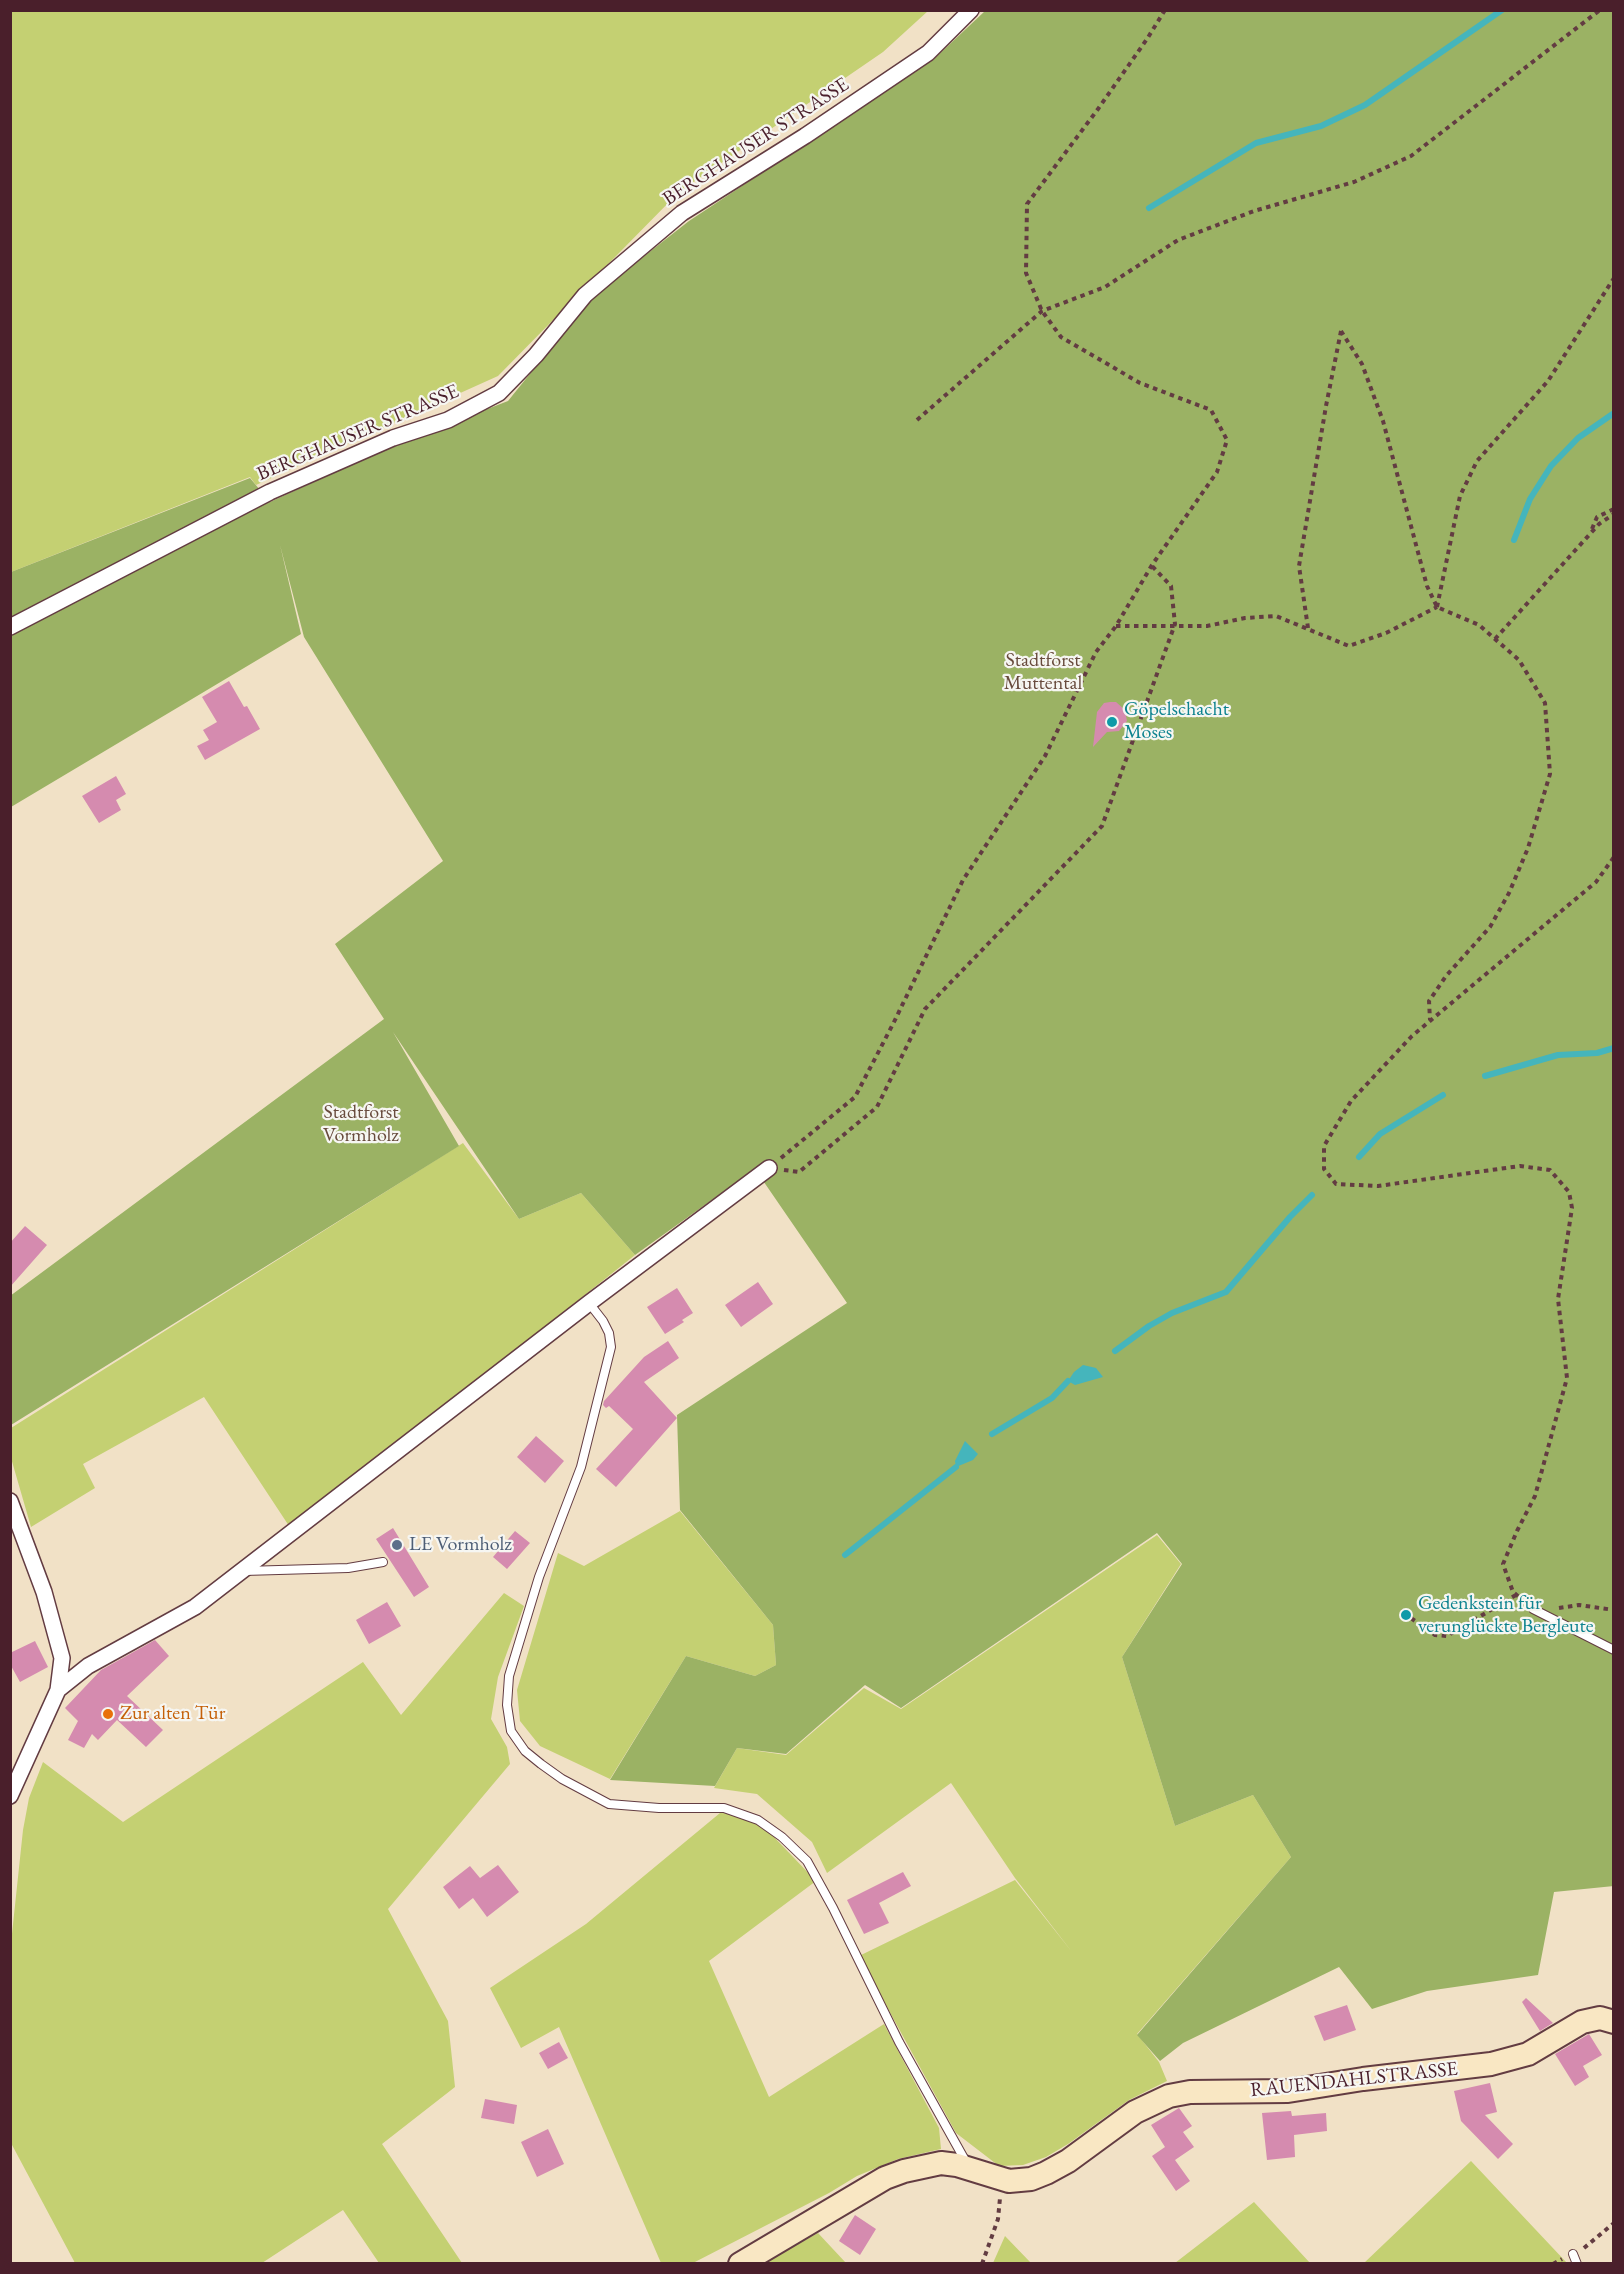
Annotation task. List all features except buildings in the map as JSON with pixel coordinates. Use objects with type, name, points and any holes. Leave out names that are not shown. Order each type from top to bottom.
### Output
[{"type":"street","name":"BERGHAUSER STRASSE","points":[[10,627],[270,492],[393,438],[448,420],[499,393],[536,355],[585,295],[682,213],[805,136],[928,53],[971,10]]},
{"type":"street","points":[[58,1690],[88,1666],[195,1607],[589,1303],[769,1168]]},
{"type":"street","points":[[10,1501],[56,1629],[62,1658],[58,1690],[10,1796]]},
{"type":"street","name":"RAUENDAHLSTRASSE","points":[[740,2264],[885,2178],[904,2171],[941,2163],[970,2169],[1001,2180],[1016,2181],[1046,2174],[1150,2103],[1176,2094],[1288,2091],[1363,2079],[1491,2064],[1528,2054],[1582,2022],[1600,2018],[1614,2022]]},
{"type":"lane","points":[[589,1303],[609,1333],[610,1347],[581,1467],[539,1577],[509,1676],[507,1705],[511,1731],[525,1751],[541,1764],[562,1779],[609,1804],[659,1808],[724,1808],[758,1820],[782,1837],[807,1861],[833,1908],[899,2042],[970,2169]]},
{"type":"lane","points":[[244,1571],[348,1568],[383,1562]]},
{"type":"lane","points":[[1533,1609],[1614,1650]]},
{"type":"lane","points":[[1573,2254],[1577,2264]]},
{"type":"path","points":[[769,1168],[855,1097],[963,880],[1045,756],[1096,652],[1116,626],[1152,566],[1217,472],[1227,440],[1211,410],[1140,383],[1060,337],[1042,310],[1026,273],[1027,204],[1148,39],[1165,10]]},
{"type":"path","points":[[917,420],[1042,310],[1105,287],[1178,240],[1254,211],[1354,182],[1411,156],[1600,10]]},
{"type":"path","points":[[1437,607],[1460,496],[1477,460],[1548,381],[1614,278]]},
{"type":"path","points":[[1308,629],[1299,566],[1341,331],[1362,364],[1383,421],[1427,586],[1437,607],[1479,625],[1519,660],[1545,703],[1550,774],[1528,848],[1509,893],[1490,927],[1446,976],[1429,1001],[1430,1021]]},
{"type":"path","points":[[1591,533],[1597,517],[1614,509]]},
{"type":"path","points":[[1495,639],[1599,524],[1614,514]]},
{"type":"path","points":[[769,1168],[799,1172],[877,1107],[925,1009],[1102,826],[1175,624],[1171,586],[1152,566]]},
{"type":"path","points":[[1116,626],[1175,624],[1207,626],[1245,618],[1276,616],[1349,646],[1386,633],[1437,607]]},
{"type":"path","points":[[1614,856],[1596,882],[1430,1021],[1351,1101],[1324,1146],[1324,1169],[1336,1184],[1378,1186],[1520,1166],[1550,1170],[1569,1192],[1572,1208],[1558,1299],[1567,1378],[1535,1496],[1503,1564],[1513,1592],[1533,1609],[1579,1605],[1614,1610]]},
{"type":"path","points":[[1408,1616],[1435,1635],[1447,1636],[1516,1594]]},
{"type":"path","points":[[982,2264],[998,2219],[1001,2180]]},
{"type":"green space","points":[[11,11],[928,11],[883,52],[679,192],[498,376],[256,485],[250,477],[11,572]]},
{"type":"green space","name":"Stadtforst Muttental","points":[[985,11],[1613,11],[1614,1886],[1554,1892],[1538,1975],[1427,1991],[1372,2009],[1339,1967],[1183,2043],[1160,2061],[1137,2035],[1291,1857],[1253,1795],[1175,1826],[1122,1657],[1182,1564],[1157,1533],[901,1708],[865,1685],[786,1754],[737,1748],[715,1786],[610,1780],[686,1656],[755,1676],[776,1665],[773,1625],[680,1510],[677,1415],[847,1303],[755,1169],[635,1255],[581,1193],[519,1219],[393,1032],[459,1146],[11,1425],[10,1296],[384,1019],[335,944],[443,861],[304,637],[280,545],[301,634],[11,807],[11,572],[250,478],[270,502],[395,445],[508,401],[592,297],[689,221],[934,59]]},
{"type":"green space","points":[[463,1143],[519,1219],[581,1193],[635,1255],[291,1529],[204,1397],[83,1464],[95,1488],[31,1527],[11,1458],[11,1428]]},
{"type":"green space","points":[[680,1511],[773,1625],[776,1665],[755,1676],[686,1656],[610,1779],[540,1746],[520,1721],[517,1690],[558,1553],[584,1566]]},
{"type":"green space","points":[[1157,1535],[1181,1564],[1122,1657],[1175,1826],[1253,1795],[1291,1857],[1137,2034],[1159,2062],[1167,2081],[1129,2100],[1046,2157],[1023,2165],[999,2166],[956,2133],[859,1956],[1015,1880],[1072,1952],[1015,1878],[951,1783],[827,1873],[812,1842],[757,1794],[714,1788],[737,1748],[786,1755],[864,1688],[901,1709]]},
{"type":"green space","points":[[504,1593],[524,1606],[498,1677],[491,1719],[507,1747],[510,1764],[388,1909],[448,2021],[455,2087],[382,2144],[462,2263],[379,2263],[343,2210],[262,2263],[75,2263],[11,2143],[11,1943],[23,1830],[29,1798],[43,1762],[123,1822],[363,1662],[401,1715]]},
{"type":"green space","points":[[720,1813],[752,1814],[816,1881],[709,1961],[769,2097],[884,2024],[939,2128],[941,2149],[898,2159],[857,2176],[829,2193],[693,2263],[661,2263],[559,2027],[521,2048],[490,1988],[586,1924]]},
{"type":"green space","points":[[1471,2161],[1567,2263],[1364,2263]]},
{"type":"green space","points":[[1254,2202],[1310,2263],[1175,2263]]},
{"type":"green space","points":[[818,2233],[846,2263],[764,2263]]},
{"type":"green space","points":[[1005,2236],[1031,2263],[993,2263]]},
{"type":"water","points":[[1083,1365],[1096,1368],[1103,1377],[1075,1385],[1068,1381]]},
{"type":"water","points":[[965,1441],[978,1454],[973,1460],[956,1467],[955,1461]]},
{"type":"waterway","points":[[1149,208],[1256,143],[1321,126],[1365,105],[1502,10]]},
{"type":"waterway","points":[[1514,540],[1530,499],[1551,466],[1578,438],[1614,413]]},
{"type":"waterway","points":[[1485,1076],[1558,1055],[1597,1053],[1614,1048]]},
{"type":"waterway","points":[[1359,1157],[1380,1134],[1443,1095]]},
{"type":"waterway","points":[[1115,1351],[1149,1326],[1172,1313],[1226,1292],[1290,1217],[1312,1195]]},
{"type":"waterway","points":[[992,1434],[1052,1398],[1068,1381]]},
{"type":"waterway","points":[[845,1555],[956,1467]]},
{"type":"place","name":"Göpelschacht Moses","points":[[1112,722]]},
{"type":"place","name":"LE Vormholz","points":[[397,1545]]},
{"type":"place","name":"Gedenkstein für verunglückte Bergleute","points":[[1406,1615]]},
{"type":"place","name":"Zur alten Tür","points":[[108,1714]]},
{"type":"park label","name":"Stadtforst Vormholz","points":[[361,1124]]}]
